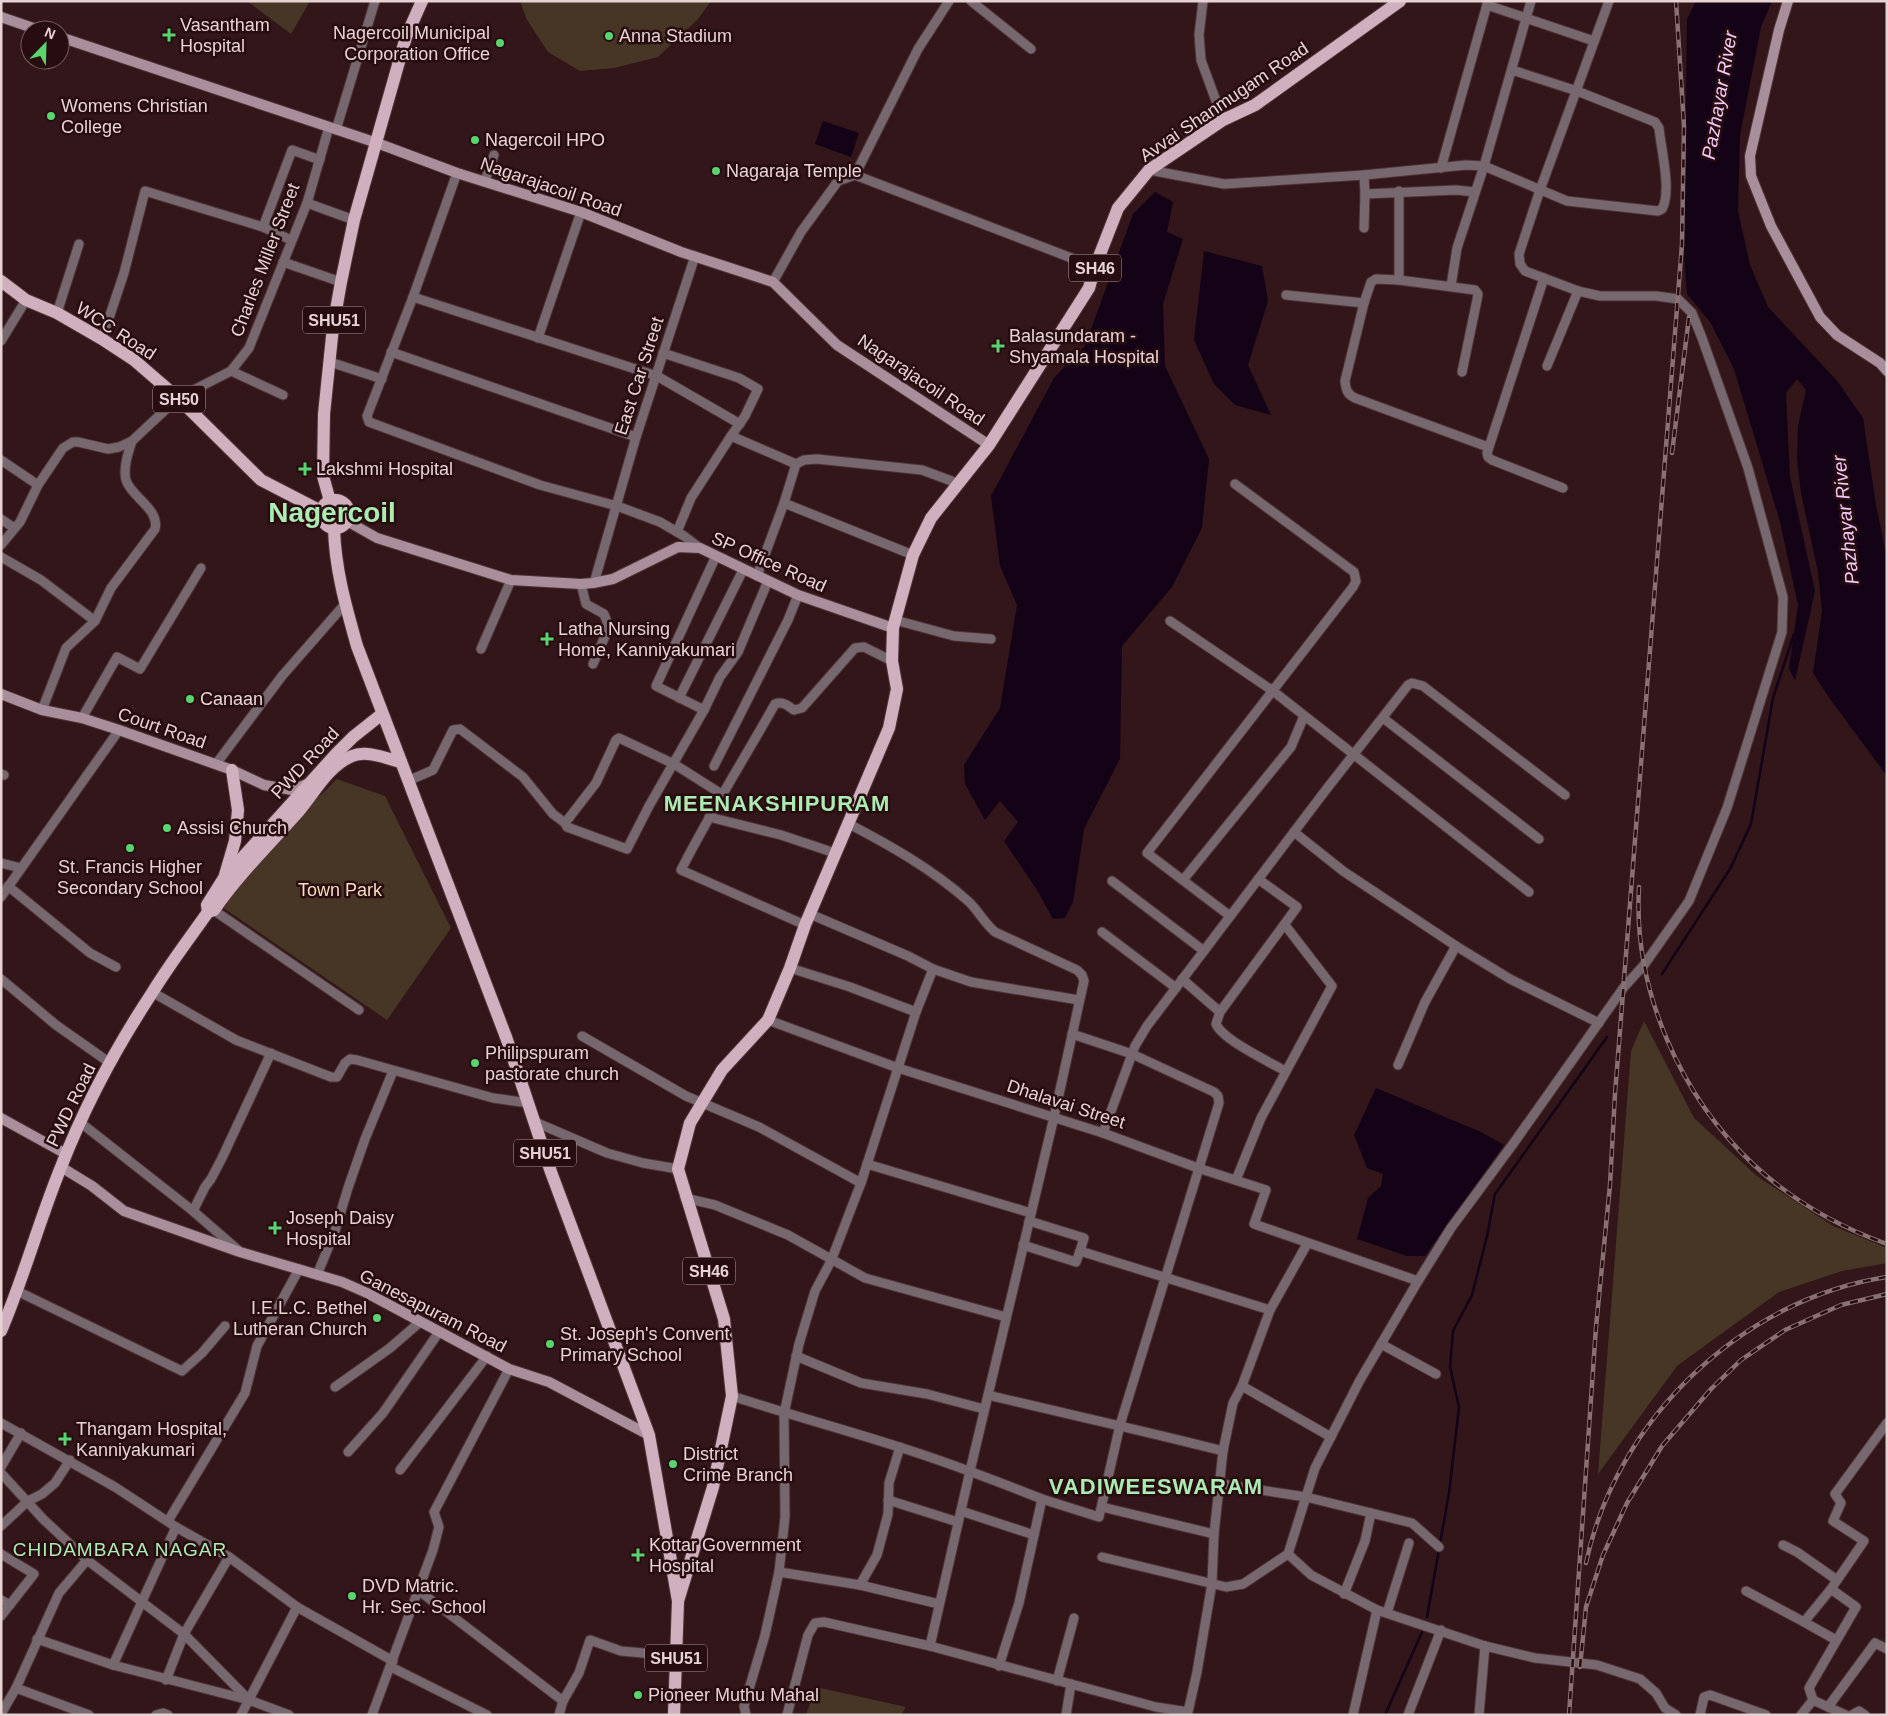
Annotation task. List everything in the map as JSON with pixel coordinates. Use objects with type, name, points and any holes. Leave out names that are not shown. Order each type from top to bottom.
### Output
[{"type":"main road","name":"SHU51","points":[[326,506],[323,476],[324,414],[332,327],[354,220],[406,37],[422,1]]},
{"type":"main road","name":"Avvai Shanmugam Road","points":[[678,1601],[714,1487],[732,1396],[724,1319],[685,1198],[678,1169],[690,1123],[701,1102],[722,1070],[768,1020],[790,968],[807,919],[849,824],[888,728],[898,689],[892,661],[894,624],[913,556],[931,518],[989,445],[1090,288],[1095,267],[1118,208],[1149,170],[1222,120],[1255,105],[1400,1]]},
{"type":"main road","name":"WCC Road","points":[[1,281],[26,300],[57,313],[102,338],[134,360],[178,398],[261,480],[326,506]]},
{"type":"main road","points":[[338,501],[346,506],[349,514],[343,526],[329,527],[323,520],[326,506],[338,501]]},
{"type":"main road","name":"SHU51","points":[[334,528],[335,551],[345,604],[357,646],[382,714],[410,780],[450,894],[506,1037],[551,1172],[650,1435],[678,1601],[674,1715]]},
{"type":"main road","name":"PWD Road","points":[[210,909],[224,878],[353,737],[382,714]]},
{"type":"main road","name":"PWD Road","points":[[1,1331],[6,1307],[17,1291],[66,1154],[110,1064],[152,992],[210,909],[300,810],[327,774],[341,762],[352,756],[364,753],[401,762]]},
{"type":"main road","points":[[224,878],[235,841],[238,810],[232,770]]},
{"type":"street","name":"Charles Miller Street","points":[[132,441],[178,398],[231,372],[249,348],[307,203],[375,1]]},
{"type":"street","points":[[855,175],[918,48],[949,1]]},
{"type":"street","points":[[971,1],[1032,49]]},
{"type":"street","points":[[1203,1],[1199,35],[1201,60],[1222,120]]},
{"type":"street","points":[[1451,286],[1457,248],[1484,166],[1531,1]]},
{"type":"street","points":[[1102,1557],[1226,1587],[1243,1584],[1288,1554],[1315,1468],[1381,1344],[1418,1281],[1451,1228],[1624,987],[1644,965],[1689,901],[1727,808],[1782,632],[1783,597],[1748,468],[1702,338],[1692,313],[1678,299],[1656,296],[1600,296],[1578,291],[1526,271],[1519,260],[1519,254],[1540,190],[1609,1]]},
{"type":"street","points":[[1788,1],[1779,30],[1750,156],[1751,176],[1771,226],[1820,317],[1837,335],[1880,363],[1887,371]]},
{"type":"street","points":[[1441,168],[1487,3],[1594,41]]},
{"type":"street","points":[[1,17],[20,24]]},
{"type":"street","name":"Nagarajacoil Road","points":[[70,40],[377,143],[457,173],[581,212],[681,252],[773,282],[838,345],[989,445]]},
{"type":"street","points":[[1149,170],[1224,184],[1364,175],[1466,165],[1484,166],[1567,201],[1658,211],[1664,206],[1666,183],[1657,125],[1647,118],[1577,91],[1512,70]]},
{"type":"street","points":[[263,226],[292,150],[320,160]]},
{"type":"street","points":[[485,181],[494,155]]},
{"type":"street","points":[[457,173],[413,297],[367,416],[370,423],[540,485],[617,506],[660,522],[700,548]]},
{"type":"street","points":[[773,282],[800,232],[838,181],[855,175],[1095,267]]},
{"type":"street","points":[[1364,175],[1364,228]]},
{"type":"street","points":[[1365,194],[1456,190],[1475,192]]},
{"type":"street","points":[[102,338],[124,273],[145,191],[263,226],[291,240]]},
{"type":"street","points":[[1399,192],[1399,280]]},
{"type":"street","points":[[307,203],[354,220]]},
{"type":"street","points":[[538,338],[581,212]]},
{"type":"street","points":[[57,313],[80,244]]},
{"type":"street","name":"East Car Street","points":[[594,583],[636,437],[695,256]]},
{"type":"street","points":[[283,262],[341,282]]},
{"type":"street","points":[[1544,278],[1488,447],[1488,457],[1563,488]]},
{"type":"street","points":[[1462,372],[1478,294],[1471,288],[1399,280],[1376,279],[1372,282],[1368,288],[1345,381],[1346,390],[1350,396],[1488,447]]},
{"type":"street","points":[[1547,366],[1578,291]]},
{"type":"street","points":[[1286,296],[1364,304]]},
{"type":"street","points":[[413,297],[657,376],[740,424]]},
{"type":"street","points":[[1,341],[26,300]]},
{"type":"street","points":[[392,352],[636,437]]},
{"type":"street","points":[[663,353],[739,378],[758,389],[740,424],[691,498],[677,532]]},
{"type":"street","points":[[330,362],[382,379]]},
{"type":"street","points":[[231,372],[283,394]]},
{"type":"street","points":[[731,436],[796,464]]},
{"type":"street","points":[[1,545],[20,522],[38,485],[63,448],[68,444],[78,442],[108,449],[132,441]]},
{"type":"street","points":[[42,710],[66,648],[95,621],[111,588],[156,529],[156,518],[126,479],[126,462],[132,441]]},
{"type":"street","points":[[757,576],[796,464],[804,460],[817,459],[922,470],[957,484]]},
{"type":"street","points":[[1,460],[38,485]]},
{"type":"street","points":[[1230,916],[1147,853],[1353,587],[1356,577],[1354,572],[1235,484]]},
{"type":"street","points":[[784,503],[913,556]]},
{"type":"street","points":[[1,519],[14,528]]},
{"type":"street","name":"SP Office Road","points":[[347,521],[377,538],[511,580],[594,583],[613,579],[678,547],[700,548],[798,595],[894,624]]},
{"type":"street","points":[[704,710],[656,686],[716,556]]},
{"type":"street","points":[[1,558],[41,580],[95,621]]},
{"type":"street","points":[[82,718],[117,657],[140,669],[201,568]]},
{"type":"street","points":[[678,698],[743,570]]},
{"type":"street","points":[[481,649],[511,580]]},
{"type":"street","points":[[410,780],[433,770],[453,730],[460,729],[523,777],[553,814],[565,823],[566,827],[628,849],[649,806],[704,710],[720,676],[738,652],[768,581]]},
{"type":"street","points":[[581,584],[586,604],[604,614],[609,626],[593,664]]},
{"type":"street","points":[[714,766],[788,620],[798,595]]},
{"type":"street","points":[[216,764],[282,676],[345,604]]},
{"type":"street","points":[[1170,621],[1273,691],[1529,892]]},
{"type":"street","points":[[894,624],[954,636],[991,640]]},
{"type":"street","points":[[892,661],[864,647],[855,648],[802,708],[794,710],[784,703],[779,702],[775,704],[680,870],[908,956],[933,969],[971,982],[1079,1000]]},
{"type":"street","points":[[1103,1132],[1132,1054],[1147,1026],[1294,832],[1412,682],[1424,686],[1565,795]]},
{"type":"street","name":"Court Road","points":[[1,694],[42,710],[82,718],[119,730],[232,770],[264,785],[292,790],[310,782]]},
{"type":"street","points":[[1183,880],[1291,747],[1304,716]]},
{"type":"street","points":[[1383,718],[1539,839]]},
{"type":"street","points":[[1,897],[119,730]]},
{"type":"street","points":[[565,823],[596,784],[618,739],[623,738],[674,764],[723,795]]},
{"type":"street","points":[[709,817],[781,835],[835,853]]},
{"type":"street","points":[[849,824],[912,858],[969,902],[995,932],[1080,972],[1084,982],[930,1646]]},
{"type":"street","points":[[1294,832],[1344,871],[1456,946],[1510,979],[1599,1024]]},
{"type":"street","points":[[1,863],[21,868]]},
{"type":"street","points":[[1258,879],[1297,907],[1216,1019],[1219,1030],[1240,1045],[1285,1071]]},
{"type":"street","points":[[1112,881],[1204,951]]},
{"type":"street","points":[[8,886],[90,953],[116,968]]},
{"type":"street","points":[[210,909],[360,1010]]},
{"type":"street","points":[[1236,1180],[1251,1139],[1285,1071],[1332,986],[1285,925]]},
{"type":"street","points":[[1102,932],[1176,988]]},
{"type":"street","points":[[1398,1066],[1425,1002],[1456,946]]},
{"type":"street","points":[[790,968],[850,987],[916,1012]]},
{"type":"street","points":[[746,1715],[744,1706],[765,1636],[779,1572],[785,1517],[784,1414],[796,1356],[816,1291],[832,1261],[861,1183],[916,1012],[933,969]]},
{"type":"street","points":[[1,979],[56,1025],[110,1064]]},
{"type":"street","points":[[1182,980],[1220,1012]]},
{"type":"street","points":[[152,992],[236,1040],[334,1078],[337,1077],[345,1063],[350,1059],[426,1078],[493,1098],[528,1103]]},
{"type":"street","name":"Dhalavai Street","points":[[768,1020],[898,1068],[1103,1132],[1198,1168],[1266,1190],[1254,1224],[1307,1244]]},
{"type":"street","points":[[732,1396],[784,1414],[900,1447],[1099,1518],[1120,1425],[1219,1103],[1218,1096],[1214,1092],[1132,1054],[1072,1034]]},
{"type":"street","points":[[582,1036],[686,1096],[759,1127],[861,1183]]},
{"type":"street","points":[[193,1211],[222,1158],[271,1053]]},
{"type":"street","points":[[317,1274],[336,1231],[365,1139],[393,1071]]},
{"type":"street","points":[[1,1118],[66,1154]]},
{"type":"street","points":[[535,1122],[608,1153],[643,1163],[678,1169]]},
{"type":"street","points":[[81,1123],[193,1211],[240,1252]]},
{"type":"street","points":[[867,1164],[1030,1217],[1084,1238],[1076,1262],[1023,1245]]},
{"type":"street","name":"Ganesapuram Road","points":[[61,1167],[92,1186],[119,1208],[240,1252],[299,1268],[367,1293],[509,1369],[549,1382],[650,1435]]},
{"type":"street","points":[[685,1198],[715,1205],[788,1235],[865,1278],[1006,1317]]},
{"type":"street","points":[[787,1715],[808,1635],[815,1623],[824,1622],[930,1646],[1156,1707],[1188,1713],[1212,1583],[1214,1534],[1224,1451],[1233,1403],[1242,1386],[1270,1310],[1307,1244],[1342,1253],[1418,1281]]},
{"type":"street","points":[[1080,1250],[1270,1310]]},
{"type":"street","points":[[168,1521],[245,1393],[257,1346],[299,1268]]},
{"type":"street","points":[[17,1291],[182,1371],[202,1353],[225,1326]]},
{"type":"street","points":[[335,1388],[390,1348],[420,1322]]},
{"type":"street","points":[[348,1452],[382,1413],[440,1332]]},
{"type":"street","points":[[1381,1344],[1436,1374]]},
{"type":"street","points":[[400,1470],[487,1356]]},
{"type":"street","points":[[796,1356],[861,1383],[927,1394],[984,1409]]},
{"type":"street","points":[[372,1715],[433,1550],[439,1527],[434,1512],[509,1369]]},
{"type":"street","points":[[1242,1386],[1331,1437]]},
{"type":"street","points":[[988,1395],[1224,1451]]},
{"type":"street","points":[[1,1422],[116,1487],[176,1527],[229,1557],[297,1606],[392,1664],[487,1715]]},
{"type":"street","points":[[1804,1622],[1838,1580],[1864,1541],[1833,1521],[1841,1503],[1834,1494],[1887,1423]]},
{"type":"street","points":[[1,1467],[22,1433]]},
{"type":"street","points":[[860,1585],[877,1555],[888,1514],[889,1483],[900,1447]]},
{"type":"street","points":[[1,1526],[28,1501],[42,1494],[55,1483],[70,1460]]},
{"type":"street","points":[[1,1473],[43,1519],[87,1560],[184,1634],[249,1700]]},
{"type":"street","points":[[1221,1484],[1306,1497],[1412,1523],[1439,1547]]},
{"type":"street","points":[[999,1666],[1019,1603],[1042,1499]]},
{"type":"street","points":[[888,1500],[958,1522]]},
{"type":"street","points":[[1102,1507],[1214,1534]]},
{"type":"street","points":[[961,1511],[1034,1535]]},
{"type":"street","points":[[1344,1594],[1365,1541],[1371,1513]]},
{"type":"street","points":[[113,1665],[176,1527]]},
{"type":"street","points":[[1387,1613],[1409,1543]]},
{"type":"street","points":[[1783,1545],[1797,1552],[1838,1580]]},
{"type":"street","points":[[1,1554],[34,1574],[1,1616]]},
{"type":"street","points":[[1288,1554],[1311,1576],[1377,1610],[1484,1646],[1535,1658],[1597,1665],[1640,1679],[1656,1692],[1665,1708],[1676,1715]]},
{"type":"street","points":[[166,1680],[184,1634],[229,1557]]},
{"type":"street","points":[[1,1714],[16,1688],[59,1593],[87,1560]]},
{"type":"street","points":[[779,1572],[860,1585],[939,1604]]},
{"type":"street","points":[[1831,1588],[1856,1607],[1808,1688],[1813,1700],[1846,1715]]},
{"type":"street","points":[[418,1590],[564,1701]]},
{"type":"street","points":[[1746,1591],[1836,1640]]},
{"type":"street","points":[[1,1600],[10,1606]]},
{"type":"street","points":[[241,1715],[297,1606]]},
{"type":"street","points":[[1353,1715],[1377,1610]]},
{"type":"street","points":[[1057,1681],[1074,1618]]},
{"type":"street","points":[[1408,1715],[1441,1630]]},
{"type":"street","points":[[37,1639],[113,1665],[249,1700],[289,1715]]},
{"type":"street","points":[[559,1715],[564,1701],[579,1673],[590,1640],[621,1651],[676,1656]]},
{"type":"street","points":[[1828,1707],[1875,1643],[1887,1649]]},
{"type":"street","points":[[1479,1715],[1484,1646]]},
{"type":"street","points":[[1066,1715],[1071,1684]]},
{"type":"street","points":[[16,1688],[89,1715]]},
{"type":"street","points":[[1700,1715],[1704,1697],[1710,1695],[1766,1715]]},
{"type":"street","points":[[1801,1715],[1813,1700]]},
{"type":"street","points":[[1852,1715],[1859,1711],[1865,1715]]},
{"type":"street","points":[[156,1715],[164,1713],[168,1715]]},
{"type":"green space","points":[[247,1],[310,1],[291,34]]},
{"type":"green space","name":"Anna Stadium","points":[[520,1],[711,1],[698,19],[658,57],[614,68],[580,71],[548,52],[527,20]]},
{"type":"green space","name":"Town Park","points":[[337,779],[385,796],[451,928],[387,1020],[222,907],[249,866]]},
{"type":"green space","points":[[1644,1021],[1694,1118],[1758,1177],[1833,1226],[1887,1248],[1887,1263],[1842,1271],[1779,1292],[1677,1366],[1598,1474],[1631,1051]]},
{"type":"green space","points":[[816,1687],[906,1707],[901,1715],[806,1715]]},
{"type":"water","name":"Pazhayar River","points":[[1696,1],[1772,1],[1761,27],[1740,135],[1738,211],[1750,265],[1768,307],[1838,382],[1863,418],[1876,505],[1887,559],[1887,776],[1813,673],[1822,611],[1818,572],[1801,493],[1797,460],[1798,426],[1806,390],[1797,379],[1786,393],[1790,477],[1815,591],[1795,681],[1789,668],[1798,605],[1780,522],[1734,369],[1710,322],[1687,294],[1684,259],[1687,19]]},
{"type":"water","points":[[823,121],[859,133],[851,157],[815,144]]},
{"type":"water","points":[[1155,192],[1173,202],[1167,232],[1183,239],[1163,304],[1165,366],[1209,459],[1202,528],[1172,587],[1122,646],[1120,759],[1084,829],[1073,902],[1065,918],[1053,919],[1037,890],[1004,841],[1018,822],[1000,801],[985,820],[965,784],[964,765],[1000,708],[1017,605],[1000,566],[991,496],[1054,378],[1085,346],[1133,214]]},
{"type":"water","points":[[1204,251],[1262,266],[1268,301],[1248,365],[1271,415],[1235,405],[1214,384],[1194,340]]},
{"type":"water","points":[[1376,1088],[1481,1132],[1504,1145],[1425,1256],[1407,1256],[1357,1239],[1368,1198],[1381,1186],[1383,1174],[1367,1168],[1354,1135]]},
{"type":"waterway","points":[[1662,974],[1730,869],[1751,824],[1773,698],[1794,634]]},
{"type":"waterway","points":[[1427,1617],[1449,1493],[1459,1407],[1450,1367],[1453,1331],[1472,1295],[1487,1236],[1495,1194],[1607,1037]]},
{"type":"waterway","points":[[1385,1715],[1422,1632]]},
{"type":"railway","points":[[1569,1715],[1596,1327],[1610,1185],[1615,1094],[1682,244],[1684,126],[1676,1]]},
{"type":"railway","points":[[1672,453],[1689,317]]},
{"type":"railway","points":[[1639,887],[1639,925],[1644,964],[1653,1002],[1684,1074],[1704,1107],[1754,1165],[1784,1190],[1834,1221],[1887,1244]]},
{"type":"railway","points":[[1586,1563],[1602,1511],[1625,1461],[1656,1415],[1693,1375],[1736,1339],[1783,1311],[1833,1290],[1887,1277]]},
{"type":"railway","points":[[1580,1667],[1586,1607],[1603,1555],[1627,1503],[1662,1446],[1711,1389],[1741,1360],[1785,1330],[1841,1305],[1887,1294]]},
{"type":"place","name":"Vasantham Hospital","points":[[169,35]]},
{"type":"place","name":"Anna Stadium","points":[[609,36]]},
{"type":"place","name":"Nagercoil Municipal Corporation Office","points":[[500,43]]},
{"type":"place","name":"Womens Christian College","points":[[51,116]]},
{"type":"place","name":"Nagercoil HPO","points":[[475,140]]},
{"type":"place","name":"Nagaraja Temple","points":[[716,171]]},
{"type":"place","name":"Balasundaram - Shyamala Hospital","points":[[998,346]]},
{"type":"place","name":"Lakshmi Hospital","points":[[305,469]]},
{"type":"place","name":"Latha Nursing Home, Kanniyakumari","points":[[547,639]]},
{"type":"place","name":"Canaan","points":[[190,699]]},
{"type":"place","name":"Assisi Church","points":[[167,828]]},
{"type":"place","name":"St. Francis Higher Secondary School","points":[[130,848]]},
{"type":"place","name":"Philipspuram pastorate church","points":[[475,1063]]},
{"type":"place","name":"Joseph Daisy Hospital","points":[[275,1228]]},
{"type":"place","name":"I.E.L.C. Bethel Lutheran Church","points":[[377,1318]]},
{"type":"place","name":"St. Joseph's Convent Primary School","points":[[550,1344]]},
{"type":"place","name":"Thangam Hospital, Kanniyakumari","points":[[65,1439]]},
{"type":"place","name":"District Crime Branch","points":[[673,1464]]},
{"type":"place","name":"Kottar Government Hospital","points":[[638,1555]]},
{"type":"place","name":"DVD Matric. Hr. Sec. School","points":[[352,1596]]},
{"type":"place","name":"Pioneer Muthu Mahal","points":[[638,1695]]},
{"type":"district","name":"Nagercoil","points":[[332,512]]},
{"type":"district","name":"MEENAKSHIPURAM","points":[[777,803]]},
{"type":"district","name":"VADIWEESWARAM","points":[[1156,1486]]},
{"type":"district","name":"CHIDAMBARA NAGAR","points":[[120,1549]]}]
